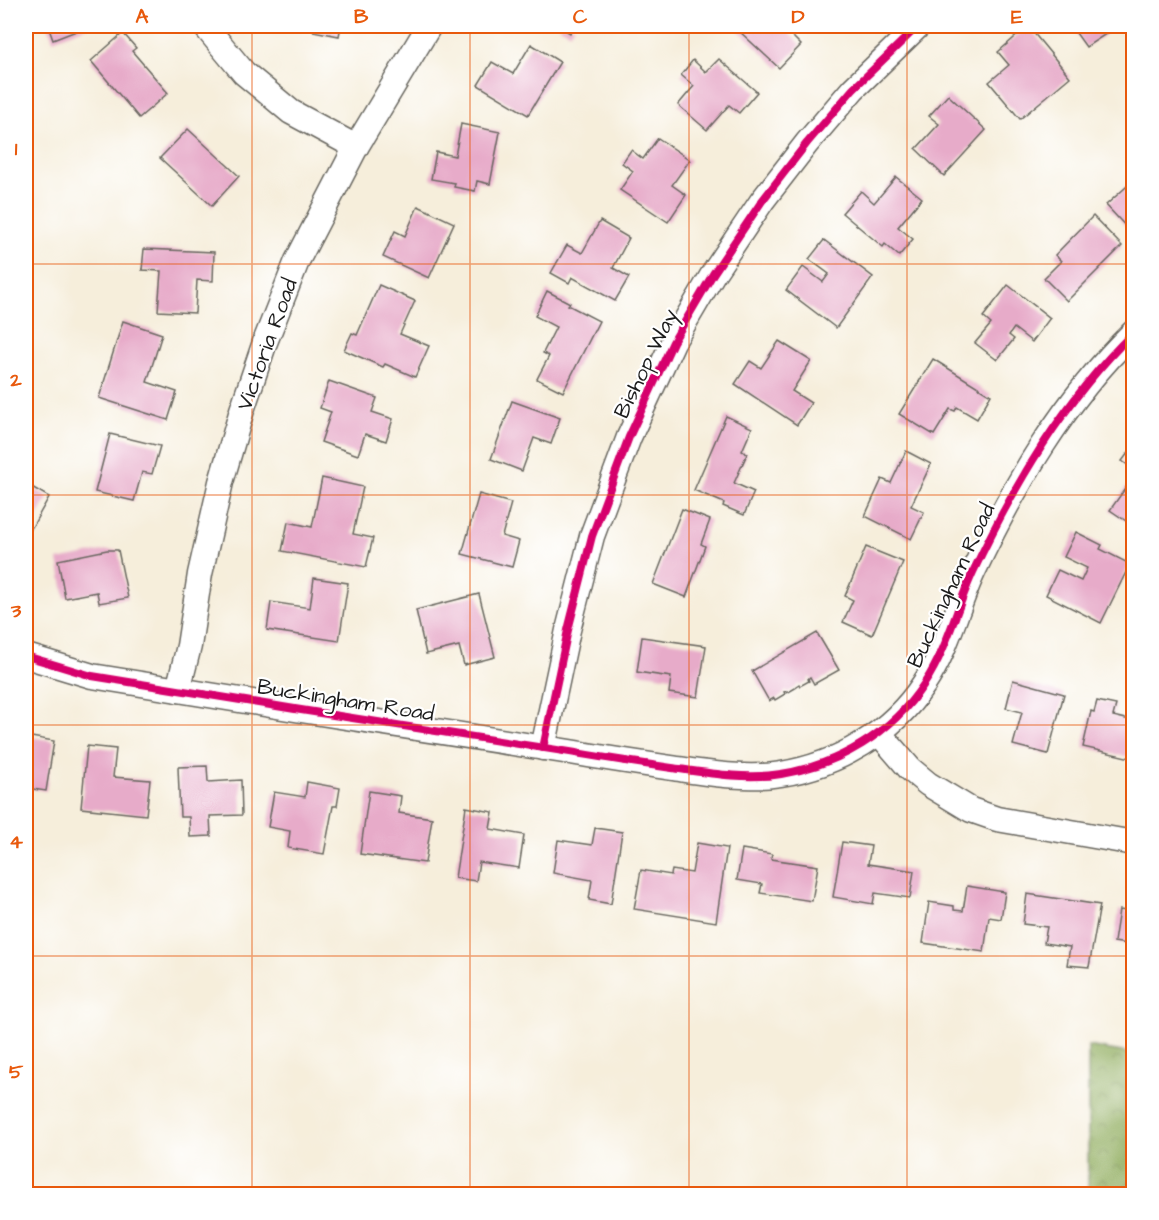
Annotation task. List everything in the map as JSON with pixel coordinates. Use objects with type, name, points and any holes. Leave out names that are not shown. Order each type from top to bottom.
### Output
[{"type":"street","points":[[206,26],[244,72],[291,112],[356,147]]},
{"type":"street","name":"Victoria Road","points":[[178,690],[189,646],[200,574],[221,482],[265,342],[297,261],[356,147],[429,26]]},
{"type":"street","name":"Bishop Way","points":[[543,748],[568,630],[592,536],[629,437],[673,342],[713,274],[762,201],[853,89],[918,26]]},
{"type":"street","name":"Buckingham Road","points":[[26,656],[92,676],[708,773],[749,776],[780,775],[813,767],[843,755],[879,733],[900,716],[924,684],[937,661],[1000,516],[1035,455],[1076,398],[1120,345],[1134,332]]},
{"type":"street","points":[[879,733],[910,769],[928,784],[971,810],[997,819],[1134,843]]},
{"type":"green space","points":[[1088,1046],[1133,1054],[1133,1194],[1088,1194]]},
{"type":"building","points":[[48,26],[89,26],[53,40]]},
{"type":"building","points":[[314,26],[341,26],[339,36],[313,31]]},
{"type":"building","points":[[558,26],[575,26],[570,33]]},
{"type":"building","points":[[741,26],[796,26],[789,33],[801,45],[779,68],[737,29]]},
{"type":"building","points":[[1028,26],[1070,77],[1020,119],[989,82],[1009,65],[998,52]]},
{"type":"building","points":[[1071,26],[1118,26],[1086,47]]},
{"type":"building","points":[[123,33],[136,48],[132,51],[168,93],[139,118],[91,61]]},
{"type":"building","points":[[531,44],[560,62],[528,115],[478,85],[492,62],[513,74]]},
{"type":"building","points":[[719,59],[757,92],[739,113],[729,105],[707,130],[678,105],[694,86],[681,75],[693,60],[706,72]]},
{"type":"building","points":[[948,95],[986,130],[944,176],[916,149],[939,124],[929,116]]},
{"type":"building","points":[[461,124],[500,132],[490,184],[477,181],[475,191],[454,187],[455,183],[431,179],[436,152],[455,156]]},
{"type":"building","points":[[188,129],[239,176],[212,206],[160,158]]},
{"type":"building","points":[[658,138],[690,160],[672,185],[686,195],[668,222],[620,190],[633,171],[622,163],[631,150],[643,159]]},
{"type":"building","points":[[896,177],[922,198],[898,227],[913,239],[899,256],[885,244],[883,247],[842,213],[861,191],[874,203]]},
{"type":"building","points":[[1134,180],[1134,228],[1130,231],[1106,205]]},
{"type":"building","points":[[418,206],[454,223],[429,278],[383,257],[395,231],[405,236]]},
{"type":"building","points":[[1093,216],[1122,246],[1067,301],[1044,278],[1061,261],[1055,255]]},
{"type":"building","points":[[600,221],[629,238],[613,268],[629,277],[615,301],[572,277],[569,283],[551,273],[567,245],[582,253]]},
{"type":"building","points":[[824,240],[873,277],[836,328],[786,290],[803,267],[823,282],[829,274],[809,259]]},
{"type":"building","points":[[144,249],[214,252],[213,281],[197,280],[195,313],[158,311],[161,271],[142,270]]},
{"type":"building","points":[[379,285],[415,301],[400,334],[429,346],[415,377],[385,364],[383,367],[344,350],[352,333],[357,335]]},
{"type":"building","points":[[1008,285],[1050,318],[1032,342],[1014,328],[1009,335],[1014,339],[997,360],[975,343],[991,324],[983,317]]},
{"type":"building","points":[[547,291],[599,321],[563,392],[537,379],[549,356],[543,353],[556,327],[535,316]]},
{"type":"building","points":[[123,321],[162,334],[147,382],[177,392],[168,420],[99,398]]},
{"type":"building","points":[[779,341],[811,361],[792,391],[811,403],[797,425],[735,384],[750,361],[761,368]]},
{"type":"building","points":[[933,359],[991,395],[977,419],[957,407],[955,411],[950,409],[934,435],[899,414]]},
{"type":"building","points":[[329,381],[377,398],[372,412],[393,419],[386,441],[365,434],[358,455],[321,442],[331,412],[320,408]]},
{"type":"building","points":[[512,401],[560,418],[551,444],[534,438],[522,471],[491,459]]},
{"type":"building","points":[[726,416],[752,428],[742,451],[747,454],[734,483],[754,492],[744,515],[694,490]]},
{"type":"building","points":[[110,434],[160,446],[152,474],[142,472],[134,501],[95,492]]},
{"type":"building","points":[[1134,445],[1134,469],[1122,461]]},
{"type":"building","points":[[906,451],[931,464],[911,506],[924,512],[911,539],[865,516],[882,479],[891,483]]},
{"type":"building","points":[[1134,476],[1134,524],[1132,525],[1110,510]]},
{"type":"building","points":[[322,478],[363,487],[353,534],[373,538],[366,567],[282,551],[288,522],[312,527]]},
{"type":"building","points":[[30,486],[49,497],[26,538],[26,495]]},
{"type":"building","points":[[479,494],[511,503],[502,536],[519,541],[512,567],[462,554]]},
{"type":"building","points":[[682,509],[710,520],[701,544],[705,546],[686,597],[653,584]]},
{"type":"building","points":[[1076,532],[1102,545],[1100,549],[1130,564],[1101,623],[1046,595],[1058,570],[1081,581],[1087,568],[1064,557]]},
{"type":"building","points":[[866,547],[903,562],[872,635],[843,622],[853,600],[845,596]]},
{"type":"building","points":[[107,550],[118,550],[128,598],[99,603],[97,592],[65,598],[58,560]]},
{"type":"building","points":[[314,578],[348,583],[339,641],[267,630],[271,602],[310,608]]},
{"type":"building","points":[[479,594],[495,657],[464,665],[459,646],[426,654],[416,610]]},
{"type":"building","points":[[817,633],[839,670],[814,684],[810,677],[809,681],[769,701],[752,671]]},
{"type":"building","points":[[642,637],[706,646],[698,697],[669,693],[671,677],[637,672]]},
{"type":"building","points":[[1013,680],[1064,694],[1048,754],[1013,745],[1022,712],[1006,708]]},
{"type":"building","points":[[1097,701],[1116,705],[1113,716],[1134,721],[1134,767],[1130,766],[1131,758],[1083,747],[1091,711],[1094,712]]},
{"type":"building","points":[[26,736],[54,741],[46,791],[26,788]]},
{"type":"building","points":[[87,746],[116,749],[113,777],[150,780],[146,815],[81,808]]},
{"type":"building","points":[[207,766],[208,782],[241,780],[242,815],[210,816],[211,836],[190,837],[189,817],[180,817],[178,767]]},
{"type":"building","points":[[307,782],[340,788],[337,806],[333,806],[324,854],[288,848],[290,831],[268,827],[274,792],[305,797]]},
{"type":"building","points":[[369,791],[401,796],[399,813],[432,818],[425,863],[360,854]]},
{"type":"building","points":[[466,807],[493,812],[490,829],[524,835],[519,868],[479,862],[476,881],[455,878]]},
{"type":"building","points":[[595,828],[622,832],[611,904],[589,900],[592,880],[553,873],[558,840],[592,845]]},
{"type":"building","points":[[842,842],[871,846],[868,864],[914,871],[910,898],[875,893],[873,904],[833,897]]},
{"type":"building","points":[[697,843],[727,848],[716,922],[634,909],[641,870],[671,875],[672,870],[692,873]]},
{"type":"building","points":[[742,849],[772,854],[771,859],[818,866],[812,901],[760,893],[762,884],[737,880]]},
{"type":"building","points":[[967,886],[1005,892],[1001,919],[989,917],[984,952],[923,943],[929,902],[954,906],[954,910],[963,911]]},
{"type":"building","points":[[1027,894],[1100,905],[1089,967],[1067,965],[1070,947],[1044,943],[1047,927],[1023,924]]},
{"type":"building","points":[[1119,910],[1134,912],[1134,945],[1114,942]]},
{"type":"cycle path","points":[[543,748],[568,630],[592,536],[629,437],[673,342],[713,274],[762,201],[853,89],[918,26]]},
{"type":"cycle path","points":[[26,656],[92,676],[672,768],[754,776],[802,770],[823,763],[862,744],[880,732],[911,702],[932,671],[973,572],[1024,476],[1063,415],[1085,386],[1134,332]]}]
